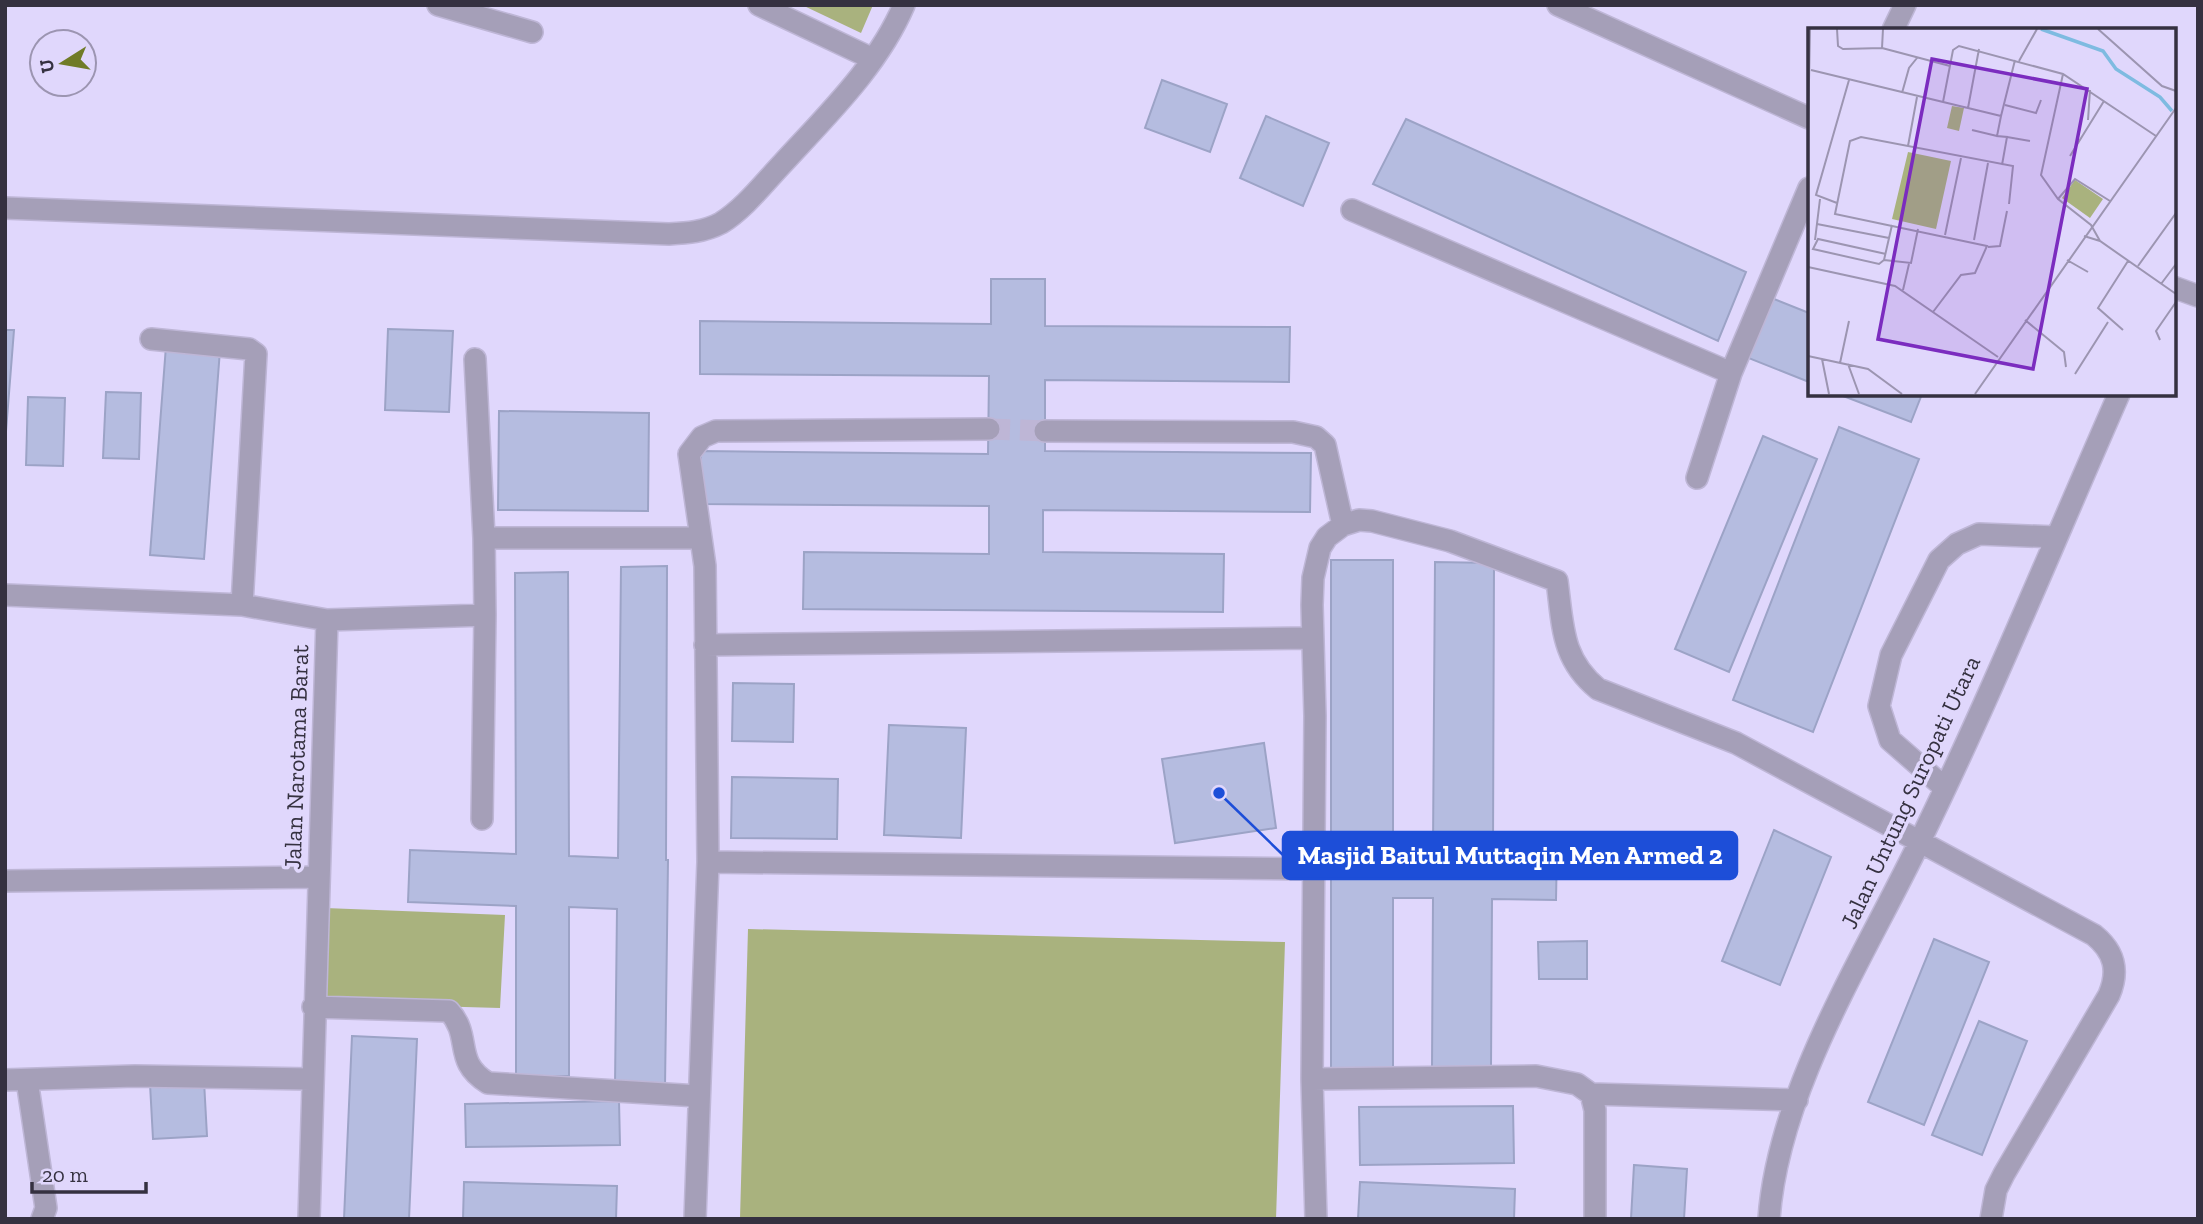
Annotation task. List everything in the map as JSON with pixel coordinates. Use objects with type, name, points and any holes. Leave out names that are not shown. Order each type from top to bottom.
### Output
[{"type":"street","points":[[438,5],[532,32]]},
{"type":"street","points":[[759,5],[873,59]]},
{"type":"street","points":[[5,208],[668,234],[696,232],[721,222],[758,190],[873,59],[894,29],[904,5]]},
{"type":"street","points":[[1558,5],[1808,118]]},
{"type":"street","points":[[1894,28],[1905,5]]},
{"type":"street","points":[[1697,478],[1731,373],[1808,190]]},
{"type":"street","points":[[1352,210],[1731,373]]},
{"type":"street","points":[[2175,287],[2198,296]]},
{"type":"street","points":[[151,339],[249,349],[256,354],[242,605]]},
{"type":"street","points":[[475,359],[484,538],[482,819]]},
{"type":"street","name":"Jalan Untung Suropati Utara","points":[[1769,1219],[1778,1167],[1797,1100],[1838,1002],[1945,788],[2118,396]]},
{"type":"street","points":[[695,1219],[708,862],[705,566],[689,454],[702,437],[716,431],[989,429]]},
{"type":"street","points":[[1045,431],[1293,432],[1316,437],[1325,445],[1343,525]]},
{"type":"street","points":[[1316,1219],[1312,1079],[1315,869],[1313,578],[1320,548],[1327,537],[1343,525],[1359,520],[1450,541],[1557,581],[1567,652],[1580,674],[1598,689],[1736,743],[1842,798],[1919,844],[2094,935],[2106,945],[2113,958],[2116,973],[2109,995],[2004,1174],[1996,1190],[1991,1219]]},
{"type":"street","points":[[1945,788],[1891,740],[1880,706],[1891,655],[1939,560],[1957,544],[1979,534],[2055,537]]},
{"type":"street","points":[[484,538],[700,538]]},
{"type":"street","name":"Jalan Narotama Barat","points":[[5,595],[242,605],[327,620],[313,1007],[309,1219]]},
{"type":"street","points":[[327,620],[485,615]]},
{"type":"street","points":[[705,645],[1312,638]]},
{"type":"street","points":[[708,862],[1315,869]]},
{"type":"street","points":[[5,881],[317,877]]},
{"type":"street","points":[[313,1007],[449,1011],[459,1022],[472,1073],[488,1083],[698,1096]]},
{"type":"street","points":[[5,1080],[135,1076],[311,1079]]},
{"type":"street","points":[[1312,1079],[1536,1076],[1577,1084],[1591,1094],[1797,1100]]},
{"type":"street","points":[[27,1080],[46,1208],[42,1219]]},
{"type":"street","points":[[1591,1094],[1595,1110],[1595,1219]]},
{"type":"green space","points":[[802,5],[873,5],[861,33]]},
{"type":"green space","points":[[325,908],[505,915],[500,1008],[324,1003]]},
{"type":"green space","points":[[748,929],[1285,942],[1276,1219],[740,1219]]},
{"type":"building","points":[[1162,80],[1227,104],[1210,152],[1145,128]]},
{"type":"building","points":[[1266,116],[1329,143],[1303,206],[1240,178]]},
{"type":"building","points":[[1406,119],[1746,272],[1718,341],[1373,184]]},
{"type":"building","points":[[991,279],[1045,279],[1045,326],[1290,327],[1289,382],[1045,380],[1045,451],[1311,453],[1310,512],[1043,510],[1043,552],[1224,554],[1223,612],[803,609],[804,552],[989,554],[989,506],[700,504],[701,451],[988,454],[989,376],[700,374],[700,321],[991,324]]},
{"type":"building","points":[[1764,295],[1808,313],[1808,382],[1741,355]]},
{"type":"building","points":[[388,329],[453,331],[449,412],[385,410]]},
{"type":"building","points":[[5,330],[14,330],[5,444]]},
{"type":"building","points":[[166,346],[220,350],[204,559],[150,555]]},
{"type":"building","points":[[106,392],[141,393],[139,459],[103,458]]},
{"type":"building","points":[[1843,396],[1921,396],[1911,422]]},
{"type":"building","points":[[28,397],[65,398],[63,466],[26,465]]},
{"type":"building","points":[[499,411],[649,413],[648,511],[498,510]]},
{"type":"building","points":[[1839,427],[1919,459],[1813,732],[1733,700]]},
{"type":"building","points":[[1763,436],[1817,459],[1729,672],[1675,649]]},
{"type":"building","points":[[1331,560],[1393,560],[1393,847],[1433,847],[1435,562],[1494,563],[1493,848],[1557,848],[1556,900],[1492,899],[1491,1069],[1432,1068],[1433,898],[1393,898],[1393,1071],[1331,1071]]},
{"type":"building","points":[[667,566],[668,860],[665,1087],[615,1086],[617,909],[569,907],[569,1076],[516,1076],[516,906],[408,902],[410,850],[516,854],[515,573],[568,572],[569,856],[618,858],[621,567]]},
{"type":"building","points":[[733,683],[794,684],[793,742],[732,741]]},
{"type":"building","points":[[889,725],[966,728],[961,838],[884,835]]},
{"type":"building","points":[[1264,743],[1276,828],[1175,843],[1162,759]]},
{"type":"building","points":[[732,777],[838,779],[837,839],[731,838]]},
{"type":"building","points":[[1774,830],[1831,857],[1780,985],[1722,961]]},
{"type":"building","points":[[1934,939],[1989,962],[1924,1125],[1868,1102]]},
{"type":"building","points":[[1587,941],[1587,979],[1539,979],[1538,942]]},
{"type":"building","points":[[1979,1021],[2027,1041],[1982,1155],[1932,1135]]},
{"type":"building","points":[[352,1036],[417,1039],[409,1219],[344,1219]]},
{"type":"building","points":[[204,1081],[207,1136],[153,1139],[150,1084]]},
{"type":"building","points":[[619,1101],[620,1145],[466,1147],[465,1104]]},
{"type":"building","points":[[1513,1106],[1514,1163],[1360,1165],[1359,1107]]},
{"type":"building","points":[[1634,1165],[1687,1169],[1684,1219],[1631,1219]]},
{"type":"building","points":[[464,1182],[617,1186],[616,1219],[463,1219]]},
{"type":"building","points":[[1360,1182],[1515,1189],[1514,1219],[1358,1219]]},
{"type":"tunnel","points":[[989,429],[1045,431]]},
{"type":"place","name":"Masjid Baitul Muttaqin Men Armed 2","points":[[1219,793]]}]
